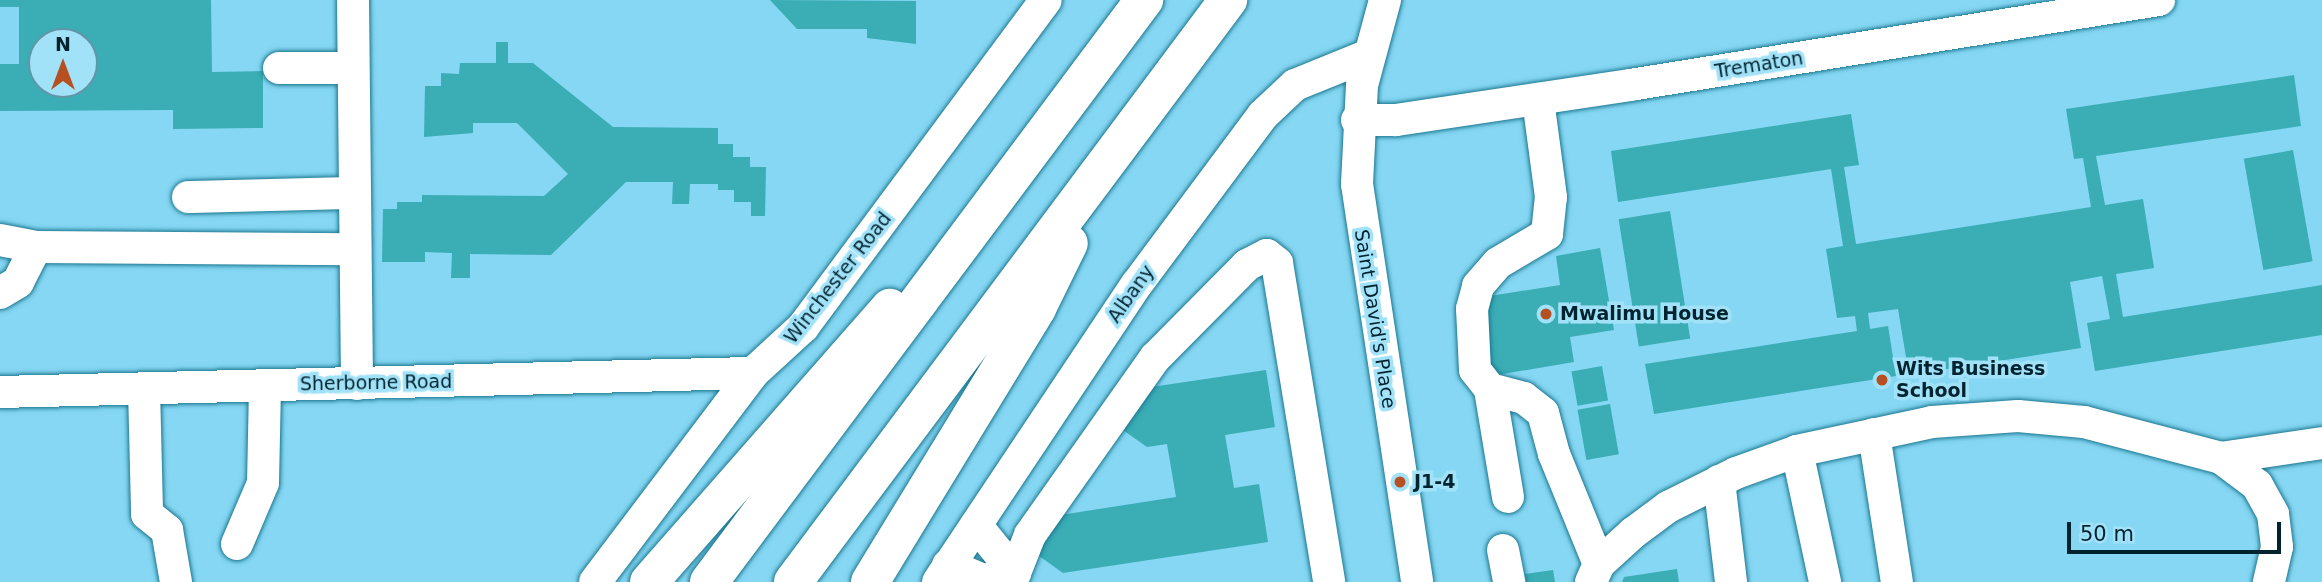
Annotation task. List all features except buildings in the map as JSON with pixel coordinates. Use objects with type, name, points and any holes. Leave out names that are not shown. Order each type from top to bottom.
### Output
[{"type":"highway","points":[[709,582],[1144,0]]},
{"type":"highway","points":[[793,582],[1092,186],[1228,0]]},
{"type":"highway","points":[[870,582],[1037,308],[1092,186]]},
{"type":"highway","points":[[649,582],[846,353],[959,249]]},
{"type":"street","points":[[353,0],[353,248],[357,384]]},
{"type":"street","name":"Winchester Road","points":[[595,582],[753,373],[803,327],[1046,0]]},
{"type":"street","name":"Saint David's Place","points":[[1385,0],[1369,55],[1357,120],[1363,240],[1417,582]]},
{"type":"street","name":"Trematon","points":[[1357,120],[1396,120],[1538,99],[2159,0]]},
{"type":"street","name":"Albany","points":[[943,574],[1137,284],[1263,115],[1294,85],[1369,55]]},
{"type":"street","points":[[279,68],[353,68]]},
{"type":"street","points":[[1508,496],[1490,389],[1475,370],[1472,309],[1478,286],[1498,263],[1548,234],[1552,219],[1538,99]]},
{"type":"street","points":[[188,197],[353,193]]},
{"type":"street","points":[[0,240],[36,247],[353,248]]},
{"type":"street","points":[[0,293],[18,282],[36,247]]},
{"type":"street","points":[[1015,573],[1030,536],[1155,358],[1247,265],[1267,255],[1277,263],[1329,582]]},
{"type":"street","name":"Sherborne Road","points":[[0,392],[753,373]]},
{"type":"street","points":[[237,544],[263,483],[265,386]]},
{"type":"street","points":[[144,388],[147,514],[167,530],[176,582]]},
{"type":"street","points":[[1490,389],[1524,398],[1543,413],[1554,454],[1595,573],[1668,508],[1719,481],[1797,451],[1932,422],[2018,416],[2084,422],[2221,458],[2257,485],[2273,514],[2277,547],[2269,582]]},
{"type":"street","points":[[1874,434],[1897,582]]},
{"type":"street","points":[[2221,458],[2322,443]]},
{"type":"street","points":[[1797,451],[1825,582]]},
{"type":"street","points":[[1719,481],[1731,582]]},
{"type":"street","points":[[976,524],[1015,573]]},
{"type":"street","points":[[1503,550],[1509,582]]},
{"type":"street","points":[[943,574],[984,580],[1015,573]]},
{"type":"place","name":"Mwalimu House","points":[[1546,314]]},
{"type":"place","name":"Wits Business School","points":[[1882,380]]},
{"type":"place","name":"J1-4","points":[[1400,482]]}]
